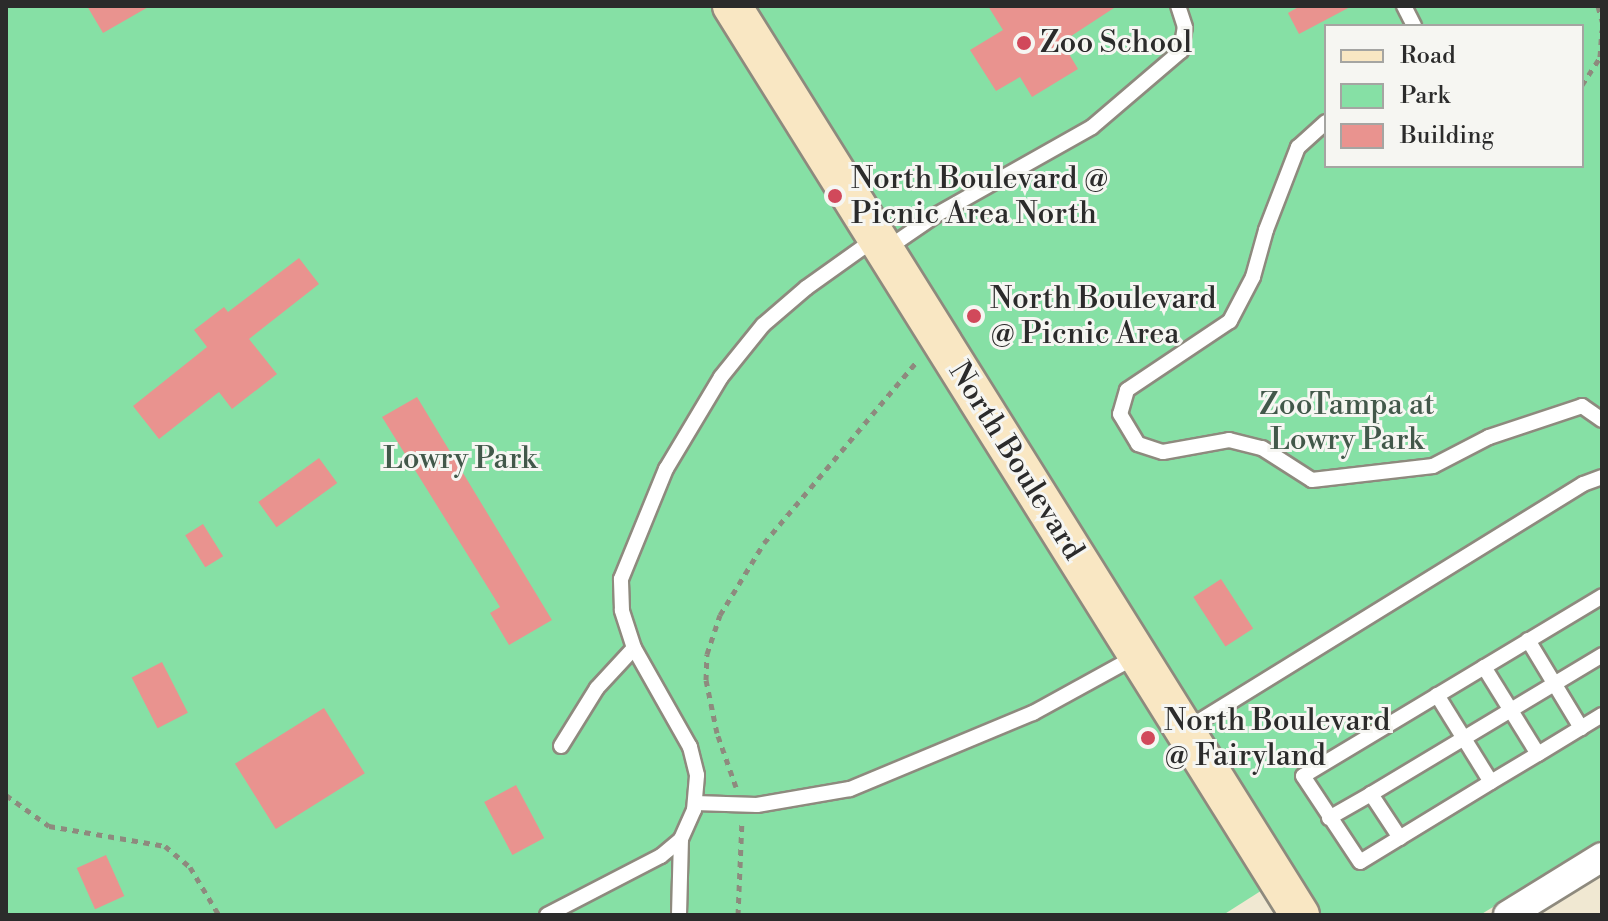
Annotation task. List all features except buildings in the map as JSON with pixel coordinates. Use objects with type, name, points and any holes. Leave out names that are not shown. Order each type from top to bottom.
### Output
[{"type":"street","name":"North Boulevard","points":[[732,6],[1300,915]]},
{"type":"street","points":[[1508,915],[1602,857]]},
{"type":"lane","points":[[679,915],[681,839],[695,803],[697,775],[690,747],[634,648],[622,610],[621,579],[632,545],[674,456],[721,377],[763,325],[806,288],[1092,127],[1181,51],[1185,27],[1178,6]]},
{"type":"lane","points":[[1404,6],[1413,24]]},
{"type":"lane","points":[[1324,124],[1298,147],[1274,207],[1253,277],[1230,321],[1127,390],[1120,414],[1138,444],[1163,452],[1229,440],[1262,448],[1312,480],[1433,466],[1489,437],[1582,406],[1602,420]]},
{"type":"lane","points":[[1184,730],[1583,484],[1602,477]]},
{"type":"lane","points":[[1602,596],[1303,776],[1360,862],[1602,715]]},
{"type":"lane","points":[[1528,640],[1581,728]]},
{"type":"lane","points":[[561,746],[597,688],[634,648]]},
{"type":"lane","points":[[695,803],[740,804],[803,799],[850,789],[1033,713],[1138,655]]},
{"type":"lane","points":[[1329,818],[1602,655]]},
{"type":"lane","points":[[1484,667],[1538,754]]},
{"type":"lane","points":[[1437,695],[1491,782]]},
{"type":"lane","points":[[1371,794],[1400,838]]},
{"type":"lane","points":[[547,915],[635,870],[681,839]]},
{"type":"path","points":[[1598,6],[1602,21]]},
{"type":"path","points":[[1584,82],[1600,57],[1602,30]]},
{"type":"path","points":[[738,915],[742,831],[740,804],[717,733],[706,680],[707,654],[720,615],[764,543],[916,362]]},
{"type":"path","points":[[6,795],[49,826],[165,846],[190,867],[219,915]]},
{"type":"green space","name":"Lowry Park","points":[[6,6],[719,6],[1267,887],[1223,915],[6,915]]},
{"type":"green space","name":"ZooTampa at Lowry Park","points":[[748,6],[1602,6],[1602,840],[1480,915],[1316,915]]},
{"type":"place","name":"Zoo School","points":[[1024,43]]},
{"type":"place","name":"North Boulevard @ Picnic Area North","points":[[835,196]]},
{"type":"place","name":"North Boulevard @ Picnic Area","points":[[974,316]]},
{"type":"place","name":"North Boulevard @ Fairyland","points":[[1148,738]]}]
